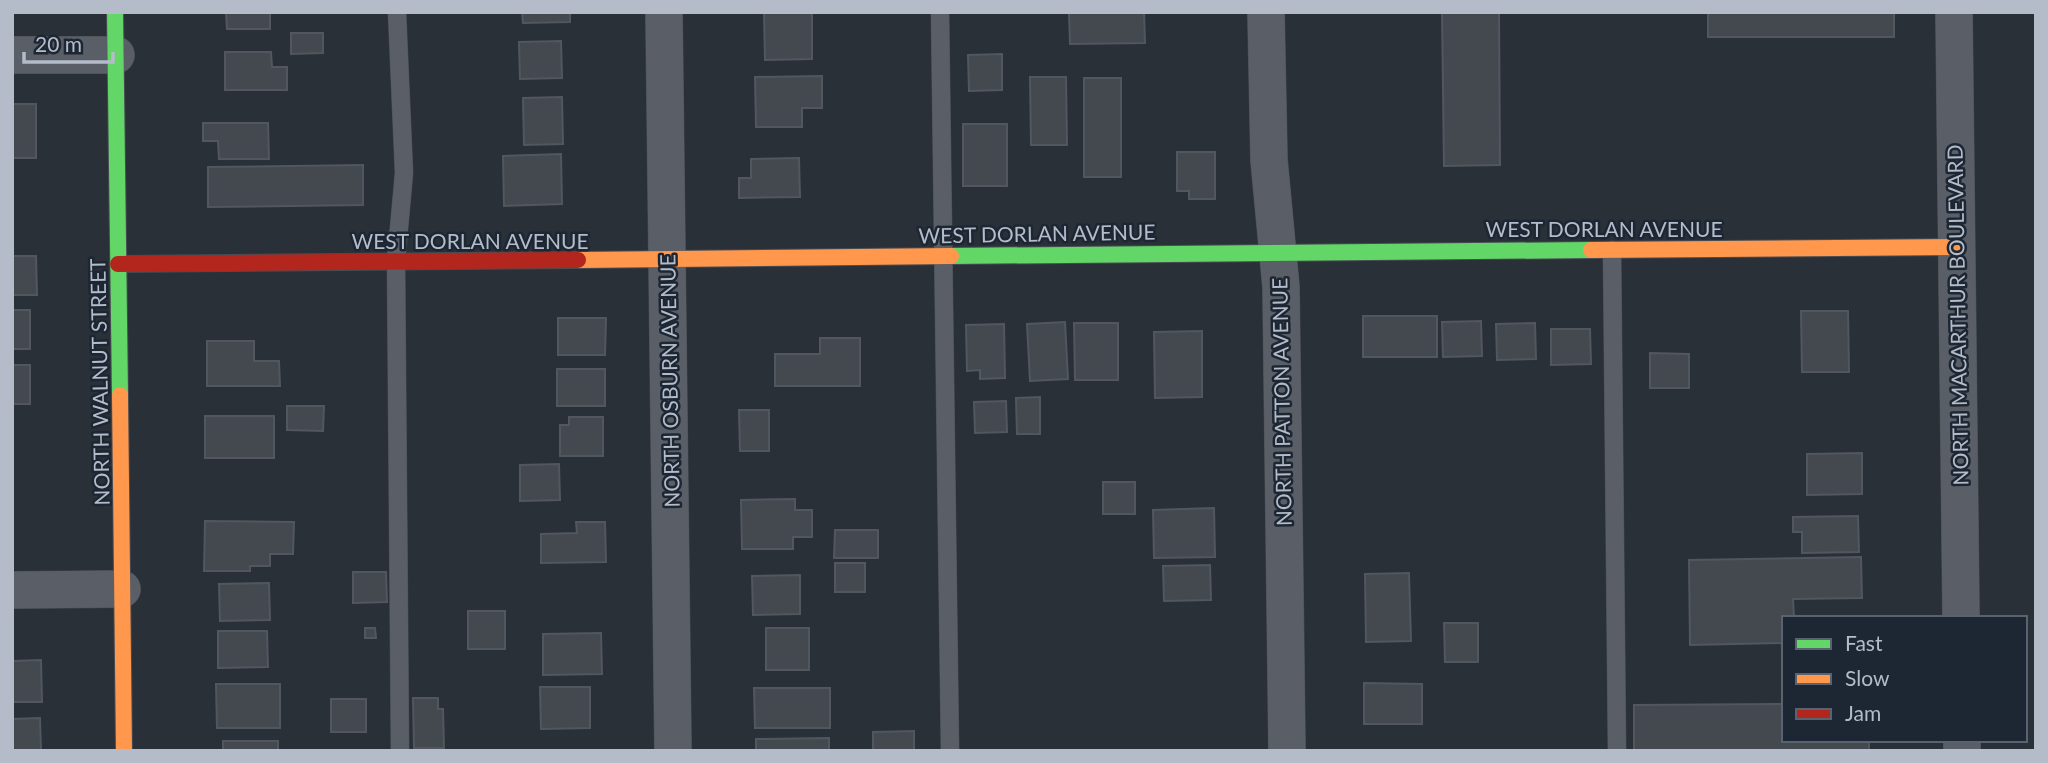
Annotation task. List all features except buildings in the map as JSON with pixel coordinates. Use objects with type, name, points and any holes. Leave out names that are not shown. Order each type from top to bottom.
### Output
[{"type":"street","name":"NORTH WALNUT STREET","points":[[115,12],[124,751]]},
{"type":"street","name":"NORTH OSBURN AVENUE","points":[[664,12],[673,751]]},
{"type":"street","name":"NORTH PATTON AVENUE","points":[[1266,12],[1269,160],[1281,287],[1287,751]]},
{"type":"street","name":"NORTH MACARTHUR BOULEVARD","points":[[1954,12],[1961,616]]},
{"type":"street","points":[[12,55],[116,55]]},
{"type":"street","name":"WEST DORLAN AVENUE","points":[[118,264],[1956,247]]},
{"type":"street","points":[[12,590],[122,589]]},
{"type":"lane","points":[[397,12],[404,173],[397,261],[400,751]]},
{"type":"lane","points":[[940,12],[950,751]]},
{"type":"lane","points":[[1612,250],[1617,751]]},
{"type":"traffic: fast","points":[[115,12],[120,395]]},
{"type":"traffic: fast","points":[[951,256],[1591,250]]},
{"type":"traffic: slow","points":[[1591,250],[1956,247]]},
{"type":"traffic: slow","points":[[578,260],[951,256]]},
{"type":"traffic: slow","points":[[120,395],[124,751]]},
{"type":"traffic: jam","points":[[118,264],[578,260]]}]
